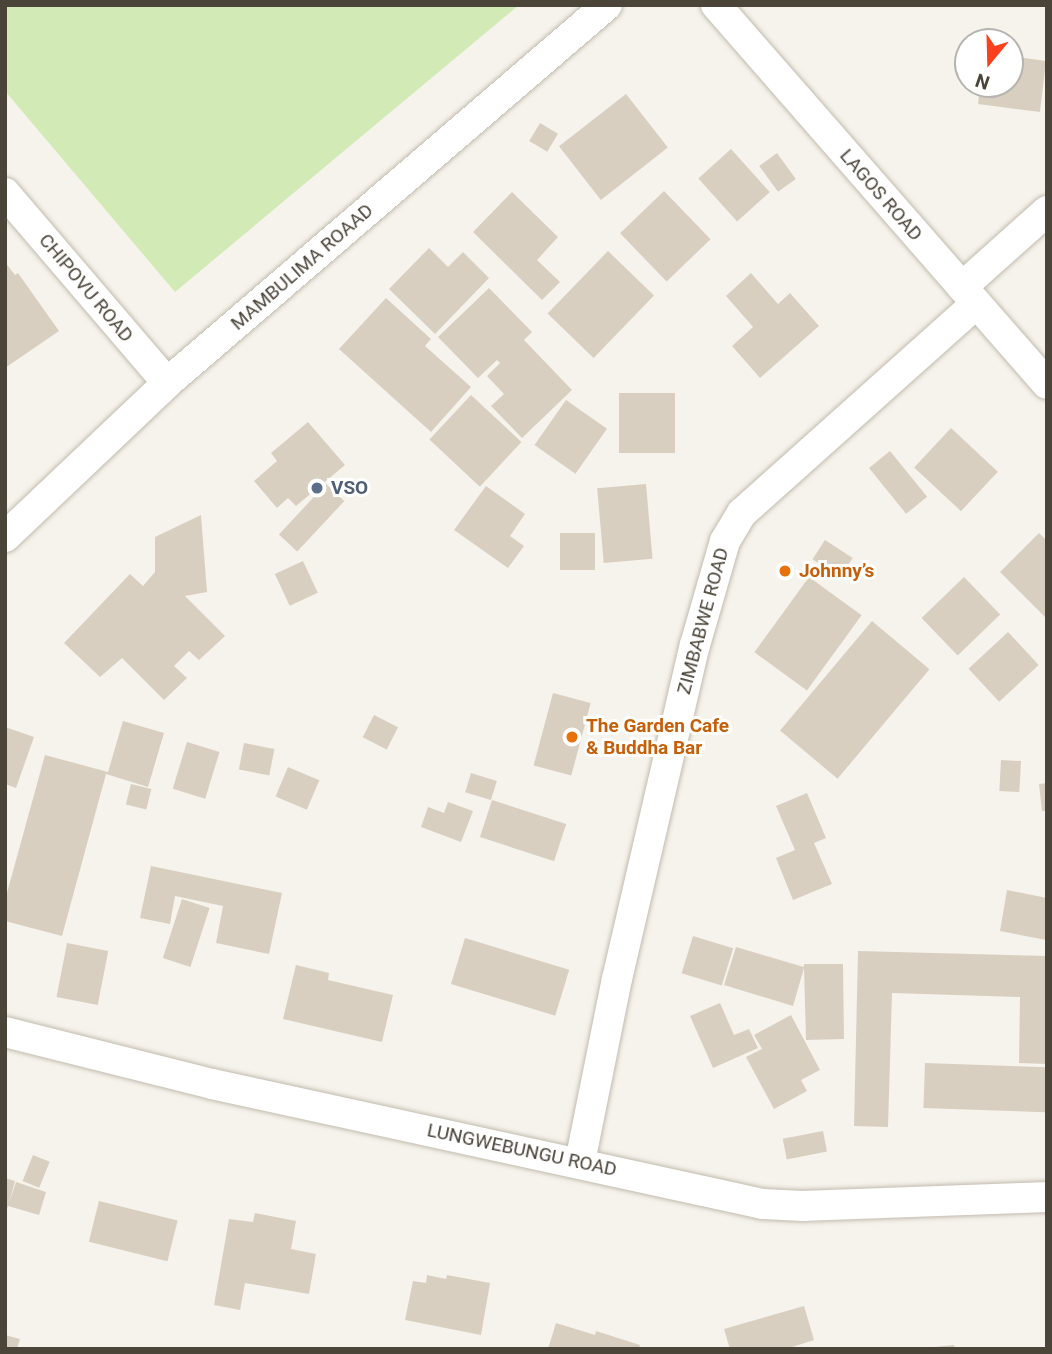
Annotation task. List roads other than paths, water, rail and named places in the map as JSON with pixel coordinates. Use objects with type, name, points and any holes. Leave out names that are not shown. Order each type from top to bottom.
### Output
[{"type":"street","name":"MAMBULIMA ROAAD","points":[[5,537],[167,383],[607,5]]},
{"type":"street","name":"LAGOS ROAD","points":[[716,5],[1047,384]]},
{"type":"street","name":"CHIPOVU ROAD","points":[[5,193],[167,383]]},
{"type":"street","name":"ZIMBABWE ROAD","points":[[580,1162],[623,952],[695,645],[725,541],[742,513],[969,296],[1047,211]]},
{"type":"street","name":"LUNGWEBUNGU ROAD","points":[[5,1032],[212,1084],[763,1204],[803,1206],[1047,1197]]},
{"type":"place","name":"VSO","points":[[317,488]]},
{"type":"place","name":"Johnny’s","points":[[785,571]]},
{"type":"place","name":"The Garden Cafe & Buddha Bar","points":[[572,737]]}]
